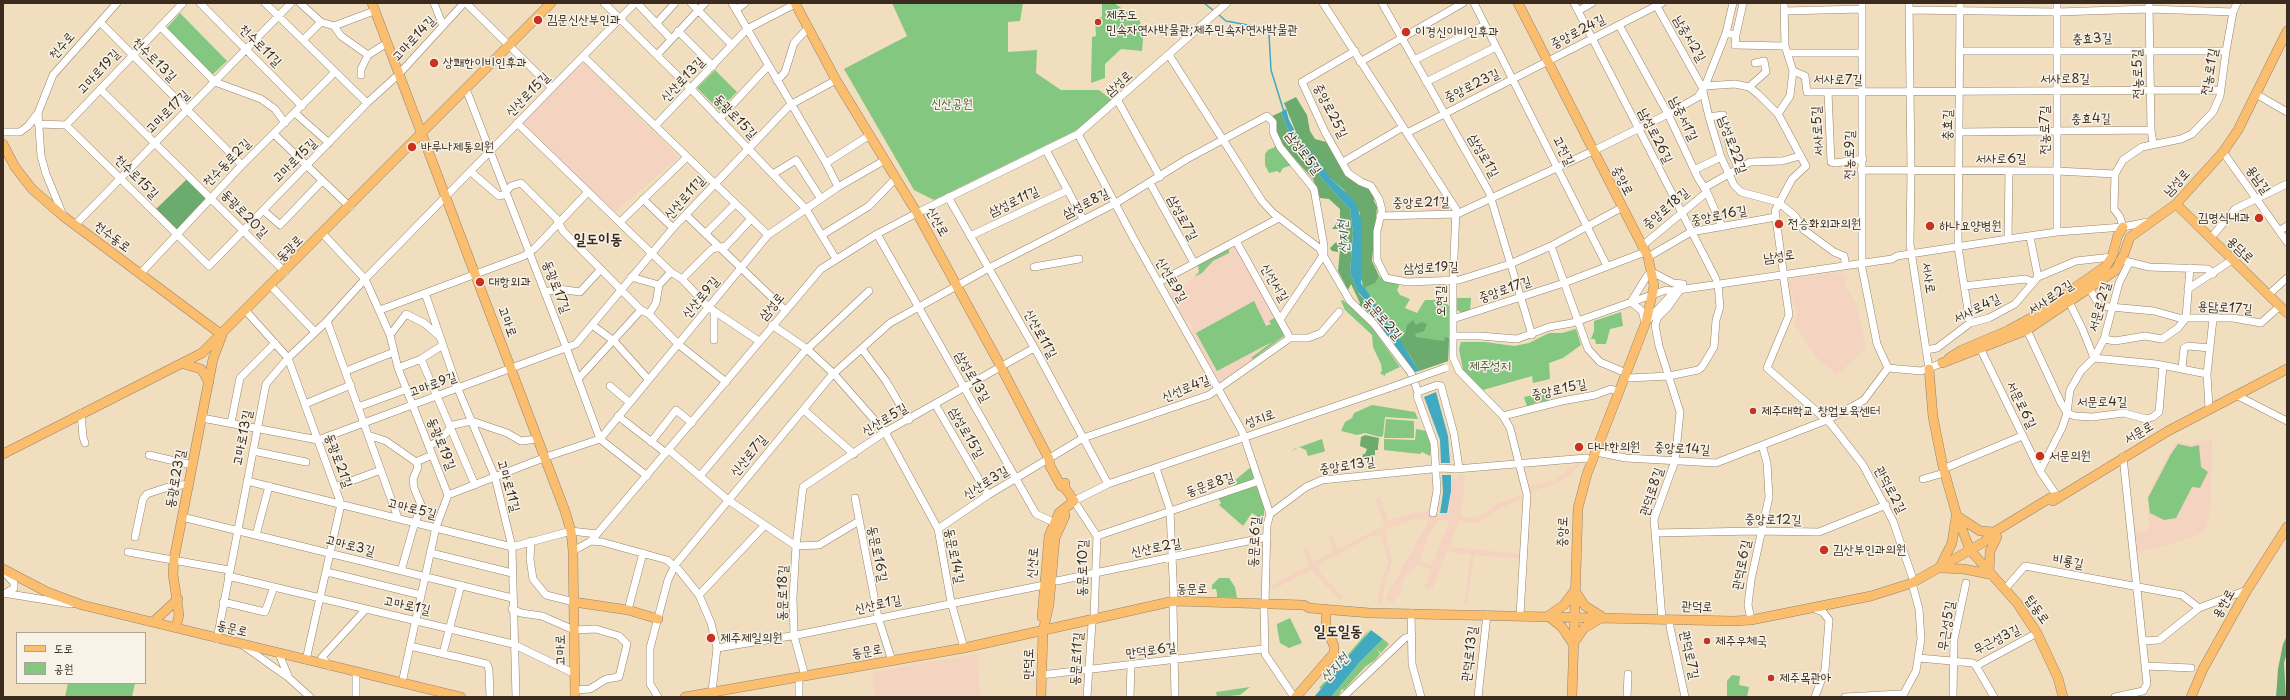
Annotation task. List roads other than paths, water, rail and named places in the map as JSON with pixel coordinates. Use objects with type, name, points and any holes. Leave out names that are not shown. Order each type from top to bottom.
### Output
[{"type":"main road","name":"동광로","points":[[3,454],[81,413],[202,354],[350,207],[551,3]]},
{"type":"main road","name":"신산로","points":[[795,3],[836,80],[917,213],[1000,365],[1049,459],[1054,464],[1065,484],[1065,488],[1074,501],[1066,506],[1064,511],[1065,516],[1055,538],[1042,617],[1044,622]]},
{"type":"main road","name":"중앙로","points":[[1518,3],[1621,208],[1645,252],[1652,272],[1654,286],[1646,322],[1594,456],[1578,508],[1572,697]]},
{"type":"main road","name":"고마로","points":[[373,7],[445,197],[476,274],[510,369],[546,457],[571,531],[573,551],[575,693]]},
{"type":"main road","name":"남성로","points":[[2148,222],[2176,204],[2223,152],[2238,130],[2287,31]]},
{"type":"main road","name":"천수동로","points":[[3,144],[15,167],[32,189],[63,216],[222,335]]},
{"type":"main road","name":"용담로","points":[[2176,204],[2210,239],[2284,309]]},
{"type":"main road","name":"서사로2길","points":[[1942,363],[1981,350],[2027,330],[2069,302],[2091,292],[2125,261],[2130,237],[2148,222]]},
{"type":"main road","name":"서사로2길","points":[[1942,363],[1962,350],[2008,330],[2031,318],[2106,266],[2112,257],[2118,235],[2122,227]]},
{"type":"main road","name":"동광로23길","points":[[176,628],[179,615],[178,599],[173,574],[174,559],[213,359],[222,335]]},
{"type":"main road","points":[[184,364],[201,369],[209,382]]},
{"type":"main road","name":"서사로","points":[[1929,369],[1933,417],[1944,471],[1957,516],[1970,550]]},
{"type":"main road","name":"서문로","points":[[1970,550],[2057,496],[2209,408],[2287,369]]},
{"type":"main road","name":"신산로","points":[[1043,632],[1049,605],[1047,583],[1048,542],[1059,513],[1064,511]]},
{"type":"main road","points":[[1957,516],[1975,529],[1994,536],[1990,551],[1989,574],[1964,569],[1939,568],[1952,543],[1957,516]]},
{"type":"main road","name":"용한로","points":[[2191,697],[2203,669],[2247,590],[2287,527]]},
{"type":"main road","name":"관덕로","points":[[1411,613],[1751,620],[1871,596],[1913,582],[1970,550]]},
{"type":"main road","name":"탑동로","points":[[1970,550],[1989,574],[2005,589],[2037,633],[2058,678],[2063,697]]},
{"type":"main road","name":"동문로","points":[[3,570],[47,592],[82,605],[402,683],[436,694],[461,697]]},
{"type":"main road","points":[[1575,590],[1585,606],[1602,617],[1584,628],[1573,644],[1562,627],[1548,616],[1564,605],[1575,590]]},
{"type":"main road","points":[[153,622],[178,599]]},
{"type":"main road","points":[[574,602],[628,610],[658,619]]},
{"type":"main road","name":"동문로","points":[[685,697],[964,648],[1043,632],[1066,624],[1173,604],[1264,606],[1304,610],[1309,608],[1411,613]]},
{"type":"main road","points":[[1049,605],[1055,619],[1066,624]]},
{"type":"main road","points":[[1295,697],[1334,653],[1334,646],[1326,627],[1326,609]]},
{"type":"main road","name":"동문로","points":[[1054,629],[1059,630],[1093,620]]},
{"type":"main road","name":"만덕로","points":[[1041,697],[1043,632]]},
{"type":"street","name":"천수로","points":[[3,132],[20,132],[28,126],[38,113],[53,75],[117,3]]},
{"type":"street","name":"고마로19길","points":[[66,125],[131,55],[183,3]]},
{"type":"street","name":"천수로11길","points":[[200,3],[302,106]]},
{"type":"street","points":[[265,3],[367,103]]},
{"type":"street","name":"고마로17길","points":[[75,225],[119,177],[187,110],[291,3]]},
{"type":"street","points":[[300,3],[320,22],[334,26],[340,36],[368,55]]},
{"type":"street","points":[[434,3],[443,26]]},
{"type":"street","points":[[465,3],[552,88]]},
{"type":"street","name":"고마로14길","points":[[399,74],[465,3]]},
{"type":"street","name":"동광로15길","points":[[604,3],[691,88],[806,209],[836,258]]},
{"type":"street","points":[[636,3],[671,39]]},
{"type":"street","name":"신산로15길","points":[[445,197],[636,3]]},
{"type":"street","points":[[656,24],[675,3]]},
{"type":"street","points":[[691,3],[732,45]]},
{"type":"street","points":[[657,55],[705,3]]},
{"type":"street","points":[[745,3],[734,6],[790,105],[826,163],[838,187]]},
{"type":"street","name":"신산로13길","points":[[655,126],[747,29],[795,3]]},
{"type":"street","name":"삼성로","points":[[573,551],[591,542],[668,452],[772,325],[821,269],[836,258],[877,234],[1078,134],[1118,101],[1227,3]]},
{"type":"street","points":[[1323,3],[1456,209],[1457,214]]},
{"type":"street","name":"삼성로1길","points":[[1382,3],[1491,198],[1532,335]]},
{"type":"street","points":[[1360,62],[1401,37],[1463,3]]},
{"type":"street","name":"고전길","points":[[1474,3],[1607,266]]},
{"type":"street","name":"남성로26길","points":[[1574,3],[1717,282]]},
{"type":"street","points":[[1578,11],[1592,3]]},
{"type":"street","points":[[1732,3],[1726,33],[1703,86],[1734,84],[1749,87],[1778,114],[1806,166],[1792,179],[1778,202],[1775,211],[1783,272]]},
{"type":"street","points":[[1743,3],[1735,45],[1786,50],[1862,52]]},
{"type":"street","name":"전농로7길","points":[[2057,3],[2058,232]]},
{"type":"street","name":"전농로1길","points":[[2115,174],[2130,154],[2153,143],[2181,139],[2192,134],[2213,112],[2221,90],[2233,12],[2237,3]]},
{"type":"street","name":"중앙로24길","points":[[1548,61],[1658,4]]},
{"type":"street","name":"남중서2길","points":[[1658,4],[1703,86]]},
{"type":"street","name":"전농로9길","points":[[1784,7],[1862,6],[1862,261]]},
{"type":"street","points":[[1909,6],[2057,12],[2149,6],[2233,12]]},
{"type":"street","name":"서사로","points":[[1909,6],[1911,254],[1929,369]]},
{"type":"street","name":"전농로5길","points":[[2149,6],[2151,130],[2153,143]]},
{"type":"street","name":"고마로","points":[[334,26],[373,7]]},
{"type":"street","points":[[1778,114],[1790,96],[1793,71],[1786,50],[1784,7]]},
{"type":"street","name":"충효길","points":[[1958,247],[1960,7]]},
{"type":"street","name":"천수로13길","points":[[100,22],[131,55],[242,165]]},
{"type":"street","points":[[303,40],[320,22]]},
{"type":"street","points":[[1414,60],[1485,25]]},
{"type":"street","name":"남중서1길","points":[[1619,25],[1668,114],[1694,170],[1706,190],[1722,227]]},
{"type":"street","points":[[160,27],[214,82],[261,99],[275,109],[285,123]]},
{"type":"street","points":[[777,82],[785,72],[794,43],[808,28]]},
{"type":"street","points":[[678,31],[712,66]]},
{"type":"street","points":[[1726,33],[1736,35]]},
{"type":"street","points":[[361,75],[361,69],[368,55],[387,43]]},
{"type":"street","points":[[1426,82],[1496,47]]},
{"type":"street","name":"충효3길","points":[[1959,51],[2057,52],[2149,49],[2226,51]]},
{"type":"street","name":"중앙로25길","points":[[1343,162],[1327,136],[1302,82],[1355,51]]},
{"type":"street","name":"삼성로5길","points":[[1168,55],[1262,201],[1279,218],[1315,244],[1324,254],[1328,262]]},
{"type":"street","points":[[584,56],[768,235]]},
{"type":"street","name":"중앙로23길","points":[[1343,162],[1405,130],[1444,114],[1548,61]]},
{"type":"street","points":[[1749,87],[1766,72],[1764,61],[1755,63]]},
{"type":"street","points":[[719,119],[768,66]]},
{"type":"street","name":"서사로7길","points":[[1793,71],[1805,76],[1807,92],[1910,92]]},
{"type":"street","name":"천수동로2길","points":[[140,274],[176,233],[335,72]]},
{"type":"street","name":"고마로15길","points":[[209,266],[367,103],[399,74]]},
{"type":"street","name":"신산로11길","points":[[566,347],[576,344],[652,252],[715,183],[749,150],[790,105],[836,80]]},
{"type":"street","name":"중앙로21길","points":[[1380,216],[1457,214],[1593,151],[1668,114],[1698,97],[1703,86]]},
{"type":"street","name":"남성로22길","points":[[1703,86],[1709,117],[1721,157],[1734,186],[1741,192],[1778,202],[1795,216],[1804,230],[1834,252],[1844,256],[1845,261]]},
{"type":"street","name":"동광로20길","points":[[100,89],[285,272]]},
{"type":"street","name":"동광로17길","points":[[466,89],[530,251],[600,439]]},
{"type":"street","name":"서사로8길","points":[[1910,92],[1960,93],[2221,90]]},
{"type":"street","name":"서사로5길","points":[[1828,92],[1831,162],[1835,163],[1863,159]]},
{"type":"street","points":[[2256,94],[2287,112]]},
{"type":"street","points":[[1118,101],[1160,177]]},
{"type":"street","name":"천수로","points":[[38,113],[44,168],[63,216]]},
{"type":"street","points":[[295,113],[329,143]]},
{"type":"street","points":[[1709,117],[1723,114],[1731,152],[1738,168]]},
{"type":"street","name":"삼성로5길","points":[[1224,140],[1266,117],[1272,120],[1273,132],[1281,148],[1314,189],[1322,226],[1324,254]]},
{"type":"street","points":[[38,124],[66,125]]},
{"type":"street","points":[[517,124],[672,272],[682,279],[711,309],[759,341]]},
{"type":"street","name":"천수로15길","points":[[66,125],[209,266]]},
{"type":"street","name":"충효4길","points":[[1960,132],[2151,130]]},
{"type":"street","points":[[274,134],[350,207]]},
{"type":"street","name":"신선로9길","points":[[1078,134],[1239,424],[1244,437]]},
{"type":"street","points":[[826,163],[870,135]]},
{"type":"street","name":"삼성로8길","points":[[957,286],[1116,203],[1187,159],[1224,140]]},
{"type":"street","points":[[1046,150],[1083,219]]},
{"type":"street","name":"용남길","points":[[2223,152],[2287,242]]},
{"type":"street","name":"중앙로18길","points":[[1645,252],[1680,212],[1706,190],[1738,168],[1750,162],[1782,161],[1800,156]]},
{"type":"street","points":[[620,222],[688,157]]},
{"type":"street","points":[[1694,170],[1721,157]]},
{"type":"street","points":[[773,174],[796,160],[821,199]]},
{"type":"street","name":"신산로9길","points":[[600,439],[648,379],[711,309],[768,235],[838,187],[885,160]]},
{"type":"street","name":"삼성로19길","points":[[1343,162],[1350,175],[1370,186],[1375,191],[1382,206],[1377,256],[1384,276],[1404,282],[1453,281],[1510,264],[1551,246],[1621,208]]},
{"type":"street","points":[[1861,170],[1911,170]]},
{"type":"street","name":"서사로6길","points":[[1911,170],[2057,171],[2115,174]]},
{"type":"street","points":[[2008,171],[2008,239]]},
{"type":"street","points":[[471,172],[499,196],[514,184],[521,183],[556,218],[563,231],[641,310],[649,314],[678,344],[726,382]]},
{"type":"street","points":[[2115,174],[2114,209],[2120,217],[2122,227]]},
{"type":"street","points":[[822,235],[869,206],[896,178]]},
{"type":"street","points":[[263,210],[280,225],[322,181]]},
{"type":"street","name":"삼성로7길","points":[[1150,183],[1194,264]]},
{"type":"street","points":[[2210,239],[2235,209],[2257,200],[2287,184]]},
{"type":"street","name":"삼성로11길","points":[[970,236],[1068,190]]},
{"type":"street","points":[[380,310],[524,256],[535,248],[559,224],[588,192]]},
{"type":"street","name":"고마로13길","points":[[217,639],[253,451],[256,427],[266,384],[288,358],[327,321],[365,279],[445,197]]},
{"type":"street","name":"신산로11길","points":[[948,198],[1034,348],[1108,484]]},
{"type":"street","points":[[644,199],[674,228]]},
{"type":"street","points":[[706,234],[735,204]]},
{"type":"street","name":"오현길","points":[[1455,365],[1453,336],[1453,281],[1457,214]]},
{"type":"street","points":[[686,216],[785,310]]},
{"type":"street","name":"중앙로16길","points":[[1645,252],[1691,232],[1776,217]]},
{"type":"street","points":[[1159,282],[1279,218]]},
{"type":"street","points":[[682,279],[712,249],[726,246],[751,219]]},
{"type":"street","name":"남성로","points":[[1453,336],[1480,336],[1513,339],[1532,335],[1548,327],[1577,321],[1666,290],[1670,287],[1680,288],[1862,261],[1894,254],[1897,256],[2058,232],[2122,227],[2148,222]]},
{"type":"street","points":[[2279,231],[2287,226]]},
{"type":"street","name":"동광로19길","points":[[323,234],[365,279],[380,310],[390,335],[398,368],[448,495]]},
{"type":"street","name":"삼성로13길","points":[[877,234],[1036,514],[1054,523]]},
{"type":"street","points":[[2030,237],[2035,279]]},
{"type":"street","name":"신선서길","points":[[1236,241],[1281,318],[1290,338]]},
{"type":"street","points":[[1551,246],[1585,345],[1595,358],[1629,378],[1669,376],[1698,370],[1702,367],[1714,347],[1716,320],[1720,307],[1717,282]]},
{"type":"street","points":[[1958,247],[1970,323]]},
{"type":"street","name":"중앙로17길","points":[[1453,319],[1564,283],[1645,252]]},
{"type":"street","points":[[1281,318],[1324,254]]},
{"type":"street","name":"서사로4길","points":[[1964,286],[2035,279],[2076,261],[2112,257]]},
{"type":"street","points":[[1034,268],[1079,259]]},
{"type":"street","points":[[2188,289],[2213,274],[2232,260]]},
{"type":"street","name":"남성로","points":[[1783,272],[1845,261],[1862,261]]},
{"type":"street","points":[[1862,261],[1877,344],[1888,368],[1921,372],[1929,369]]},
{"type":"street","points":[[2125,261],[2149,267],[2208,269],[2213,274]]},
{"type":"street","name":"서문로2길","points":[[2094,358],[2104,339],[2114,307],[2125,261]]},
{"type":"street","name":"동문로2길","points":[[1328,262],[1350,301],[1374,324],[1409,370],[1420,391],[1417,396],[1434,443],[1439,470],[1433,513]]},
{"type":"street","name":"용담로17길","points":[[2104,339],[2114,341],[2145,336],[2162,340],[2178,328],[2186,318],[2190,268]]},
{"type":"street","points":[[545,292],[559,290],[580,292],[601,269]]},
{"type":"street","points":[[649,314],[656,303],[659,285],[672,272]]},
{"type":"street","points":[[1652,272],[1674,283],[1680,288],[1646,322],[1642,311],[1631,302],[1642,281],[1652,272]]},
{"type":"street","name":"관덕로2길","points":[[1783,272],[1789,315],[1767,368],[1827,420],[1863,465],[1886,505],[1900,538],[1917,598],[1921,625],[1919,658],[1915,675],[1903,696]]},
{"type":"street","points":[[631,277],[659,285]]},
{"type":"street","points":[[2268,295],[2287,278]]},
{"type":"street","name":"서사로4길","points":[[1926,350],[1937,348],[1970,323],[1989,318],[2015,304],[2035,279]]},
{"type":"street","points":[[271,286],[315,332]]},
{"type":"street","name":"신산로7길","points":[[658,697],[650,684],[650,655],[668,580],[675,565],[728,500],[805,411],[834,374],[890,324],[957,286]]},
{"type":"street","name":"관덕로8길","points":[[1666,619],[1654,519],[1675,461],[1680,408],[1657,341],[1655,325],[1658,317],[1668,307],[1680,288]]},
{"type":"street","points":[[700,476],[807,349],[869,291]]},
{"type":"street","name":"용담로17길","points":[[2091,292],[2100,306],[2154,311],[2180,318],[2233,318],[2261,323],[2284,309]]},
{"type":"street","name":"고마로11길","points":[[424,293],[458,389],[495,477],[512,547],[512,609],[516,697]]},
{"type":"street","name":"서문로2길","points":[[2069,302],[2082,328],[2094,358]]},
{"type":"street","points":[[711,309],[714,340]]},
{"type":"street","points":[[578,379],[641,310]]},
{"type":"street","name":"동광로21길","points":[[246,311],[288,358],[341,504],[327,572],[306,660]]},
{"type":"street","points":[[1290,338],[1305,339],[1317,335],[1324,331],[1339,312]]},
{"type":"street","points":[[390,335],[406,314],[424,323],[440,338]]},
{"type":"street","points":[[2209,408],[2207,374],[2213,319]]},
{"type":"street","points":[[327,321],[398,518]]},
{"type":"street","points":[[592,325],[614,341],[648,379]]},
{"type":"street","name":"동문로14길","points":[[772,325],[807,349],[834,374],[885,432],[938,529],[951,602],[964,648]]},
{"type":"street","name":"서문로4길","points":[[2027,330],[2067,413],[2075,416],[2124,413],[2146,419],[2154,418],[2159,412],[2163,366]]},
{"type":"street","name":"신선로4길","points":[[1049,459],[1083,438],[1206,396],[1290,338]]},
{"type":"street","points":[[231,423],[240,378],[275,343]]},
{"type":"street","points":[[398,368],[421,359],[443,345]]},
{"type":"street","name":"고마로9길","points":[[318,440],[458,389],[566,347]]},
{"type":"street","points":[[2182,369],[2185,347],[2210,348]]},
{"type":"street","name":"신산로5길","points":[[796,546],[803,487],[885,432],[909,420],[1000,365],[1034,348]]},
{"type":"street","points":[[862,349],[886,381],[909,420]]},
{"type":"street","name":"서문로6길","points":[[1981,350],[2040,471],[2057,496]]},
{"type":"street","points":[[346,371],[394,352]]},
{"type":"street","points":[[2094,358],[2163,366],[2207,374]]},
{"type":"street","name":"서문로4길","points":[[2067,413],[2070,390],[2081,371],[2094,358]]},
{"type":"street","points":[[421,359],[436,397],[475,484]]},
{"type":"street","name":"서사로2길","points":[[1929,369],[1942,363]]},
{"type":"street","points":[[1455,365],[1464,377],[1503,416],[1510,427],[1527,495],[1520,615]]},
{"type":"street","name":"성지로","points":[[1074,501],[1108,484],[1455,365]]},
{"type":"street","name":"중앙로14길","points":[[1594,456],[1714,463],[1827,420],[1864,400],[1888,368]]},
{"type":"street","points":[[305,404],[351,385]]},
{"type":"street","points":[[1420,391],[1437,385],[1442,388],[1454,434],[1454,469],[1586,458],[1594,456]]},
{"type":"street","points":[[610,386],[629,402]]},
{"type":"street","points":[[358,407],[407,389]]},
{"type":"street","name":"중앙로15길","points":[[1503,416],[1562,401],[1595,395],[1611,389],[1619,392]]},
{"type":"street","points":[[2236,395],[2287,420]]},
{"type":"street","name":"삼성로15길","points":[[935,404],[988,495]]},
{"type":"street","points":[[651,442],[676,410],[692,423]]},
{"type":"street","points":[[805,411],[854,454]]},
{"type":"street","points":[[81,413],[83,437],[85,442]]},
{"type":"street","points":[[2040,471],[2062,428],[2067,413]]},
{"type":"street","points":[[618,416],[651,442],[668,452],[700,476],[728,500],[764,526],[796,546]]},
{"type":"street","points":[[202,418],[256,427],[318,440]]},
{"type":"street","points":[[429,446],[440,440],[453,425],[472,422],[507,433],[521,441],[538,440]]},
{"type":"street","points":[[368,435],[386,441],[416,462],[418,468],[413,479],[414,488],[422,507],[415,522],[401,571]]},
{"type":"street","points":[[1923,479],[2022,436]]},
{"type":"street","name":"동문로6길","points":[[1244,437],[1270,514],[1266,537],[1263,649]]},
{"type":"street","points":[[402,683],[436,527],[448,495],[546,457],[600,439],[647,476]]},
{"type":"street","name":"관덕로6길","points":[[1751,620],[1748,597],[1769,490],[1762,445]]},
{"type":"street","points":[[253,451],[306,462]]},
{"type":"street","points":[[149,455],[192,465]]},
{"type":"street","points":[[416,462],[432,455]]},
{"type":"street","points":[[2115,697],[2143,691],[2148,684],[2123,458]]},
{"type":"street","name":"신산로3길","points":[[938,529],[988,495],[1049,459]]},
{"type":"street","points":[[1156,468],[1170,510],[1175,697]]},
{"type":"street","name":"중앙로13길","points":[[1270,514],[1306,487],[1322,480],[1454,469]]},
{"type":"street","points":[[335,487],[381,470]]},
{"type":"street","name":"고마로5길","points":[[247,481],[512,547]]},
{"type":"street","name":"동문로8길","points":[[1097,536],[1259,481]]},
{"type":"street","points":[[135,538],[143,499],[147,494],[168,487],[189,484]]},
{"type":"street","points":[[256,535],[269,486]]},
{"type":"street","name":"동문로16길","points":[[855,498],[858,521],[878,617],[892,661]]},
{"type":"street","name":"동문로10길","points":[[1074,501],[1097,536],[1093,620]]},
{"type":"street","name":"중앙로12길","points":[[1655,533],[1761,531],[1819,532],[1886,505]]},
{"type":"street","name":"고마로3길","points":[[182,517],[512,598]]},
{"type":"street","name":"동문로16길","points":[[796,546],[819,545],[858,521]]},
{"type":"street","points":[[699,595],[764,526]]},
{"type":"street","points":[[512,547],[571,531],[597,534]]},
{"type":"street","name":"신산로2길","points":[[1047,583],[1266,537]]},
{"type":"street","points":[[531,541],[530,559],[533,579],[546,595],[574,602]]},
{"type":"street","points":[[591,542],[643,553],[667,560],[675,565],[699,595],[711,623],[717,648],[712,692]]},
{"type":"street","name":"동문로18길","points":[[796,546],[793,597],[794,636],[802,677],[799,697]]},
{"type":"street","name":"고마로1길","points":[[128,552],[174,559],[229,573],[274,587],[513,644],[575,674]]},
{"type":"street","points":[[431,553],[512,573]]},
{"type":"street","points":[[628,610],[643,553]]},
{"type":"street","name":"비룡길","points":[[2005,589],[2025,566],[2182,595],[2199,608]]},
{"type":"street","points":[[3,570],[14,583],[14,588],[5,593]]},
{"type":"street","points":[[327,572],[421,595]]},
{"type":"street","name":"신산로1길","points":[[717,648],[794,636],[878,617],[1047,583]]},
{"type":"street","name":"무근성5길","points":[[1953,697],[1954,639],[1966,583]]},
{"type":"street","points":[[443,653],[451,628],[461,585]]},
{"type":"street","points":[[224,602],[265,612],[274,587]]},
{"type":"street","points":[[2143,640],[2159,640],[2199,608],[2247,590]]},
{"type":"street","points":[[5,593],[82,605]]},
{"type":"street","points":[[1812,608],[1823,612],[1829,620],[1825,670],[1816,697]]},
{"type":"street","points":[[330,666],[322,657],[366,609]]},
{"type":"street","points":[[512,609],[521,613],[542,616],[574,630],[596,629],[619,636],[627,644],[619,677],[606,679],[590,688],[575,693]]},
{"type":"street","points":[[1411,613],[1412,664],[1421,697]]},
{"type":"street","name":"관덕로13길","points":[[1478,697],[1487,614]]},
{"type":"street","name":"관덕로7길","points":[[1666,619],[1670,627],[1685,697]]},
{"type":"street","name":"동문로11길","points":[[1087,697],[1093,620]]},
{"type":"street","name":"무근성3길","points":[[1919,658],[1972,663],[1976,666],[2037,633]]},
{"type":"street","points":[[1343,697],[1405,638],[1412,636]]},
{"type":"street","points":[[242,645],[289,678],[310,697]]},
{"type":"street","points":[[410,646],[487,664],[489,670],[490,697]]},
{"type":"street","points":[[1263,649],[1295,697]]},
{"type":"street","name":"만덕로6길","points":[[1041,675],[1174,661],[1263,649]]},
{"type":"street","points":[[279,654],[289,678]]},
{"type":"street","points":[[1130,697],[1131,666]]},
{"type":"street","points":[[1976,666],[1994,697]]},
{"type":"street","points":[[2146,666],[2191,668]]},
{"type":"street","points":[[356,672],[356,697]]},
{"type":"street","points":[[1627,697],[1628,674]]},
{"type":"street","points":[[1846,697],[1892,694],[1903,696]]},
{"type":"water","points":[[1286,109],[1289,120],[1301,142],[1314,154],[1331,179],[1351,197],[1357,206],[1361,219],[1361,283],[1393,328],[1419,371],[1415,372],[1370,313],[1372,312],[1371,306],[1358,292],[1350,273],[1353,233],[1350,209],[1322,179],[1305,152],[1293,142],[1281,112]]},
{"type":"water","points":[[1436,392],[1448,436],[1450,463],[1441,463],[1440,440],[1424,397]]},
{"type":"water","points":[[1442,475],[1451,475],[1451,491],[1447,513],[1440,513],[1443,493]]},
{"type":"water","points":[[1371,630],[1383,639],[1359,663],[1331,697],[1314,697]]},
{"type":"waterway","name":"산지천","points":[[1204,3],[1214,11]]},
{"type":"waterway","name":"산지천","points":[[1218,14],[1226,21],[1264,28],[1269,34],[1271,70],[1284,112]]},
{"type":"place","name":"김문신산부인과","points":[[538,20]]},
{"type":"place","name":"제주도 민속자연사박물관;제주민속자연사박물관","points":[[1098,22]]},
{"type":"place","name":"이경신이비인후과","points":[[1406,32]]},
{"type":"place","name":"상쾌한이비인후과","points":[[434,63]]},
{"type":"place","name":"바루나제통의원","points":[[412,147]]},
{"type":"place","name":"김명식내과","points":[[2259,218]]},
{"type":"place","name":"전승화외과의원","points":[[1779,224]]},
{"type":"place","name":"하나요양병원","points":[[1930,226]]},
{"type":"place","name":"대항외과","points":[[480,282]]},
{"type":"place","name":"제주대학교 창업보육센터","points":[[1753,411]]},
{"type":"place","name":"다나한의원","points":[[1579,447]]},
{"type":"place","name":"서문의원","points":[[2040,456]]},
{"type":"place","name":"김산부인과의원","points":[[1824,550]]},
{"type":"place","name":"제주제일의원","points":[[711,638]]},
{"type":"place","name":"제주우체국","points":[[1707,641]]},
{"type":"place","name":"제주목관아","points":[[1771,678]]},
{"type":"district","name":"일도이동","points":[[598,240]]},
{"type":"district","name":"일도일동","points":[[1338,632]]},
{"type":"park label","name":"신산공원","points":[[952,104]]},
{"type":"park label","name":"제주성지","points":[[1490,366]]}]
